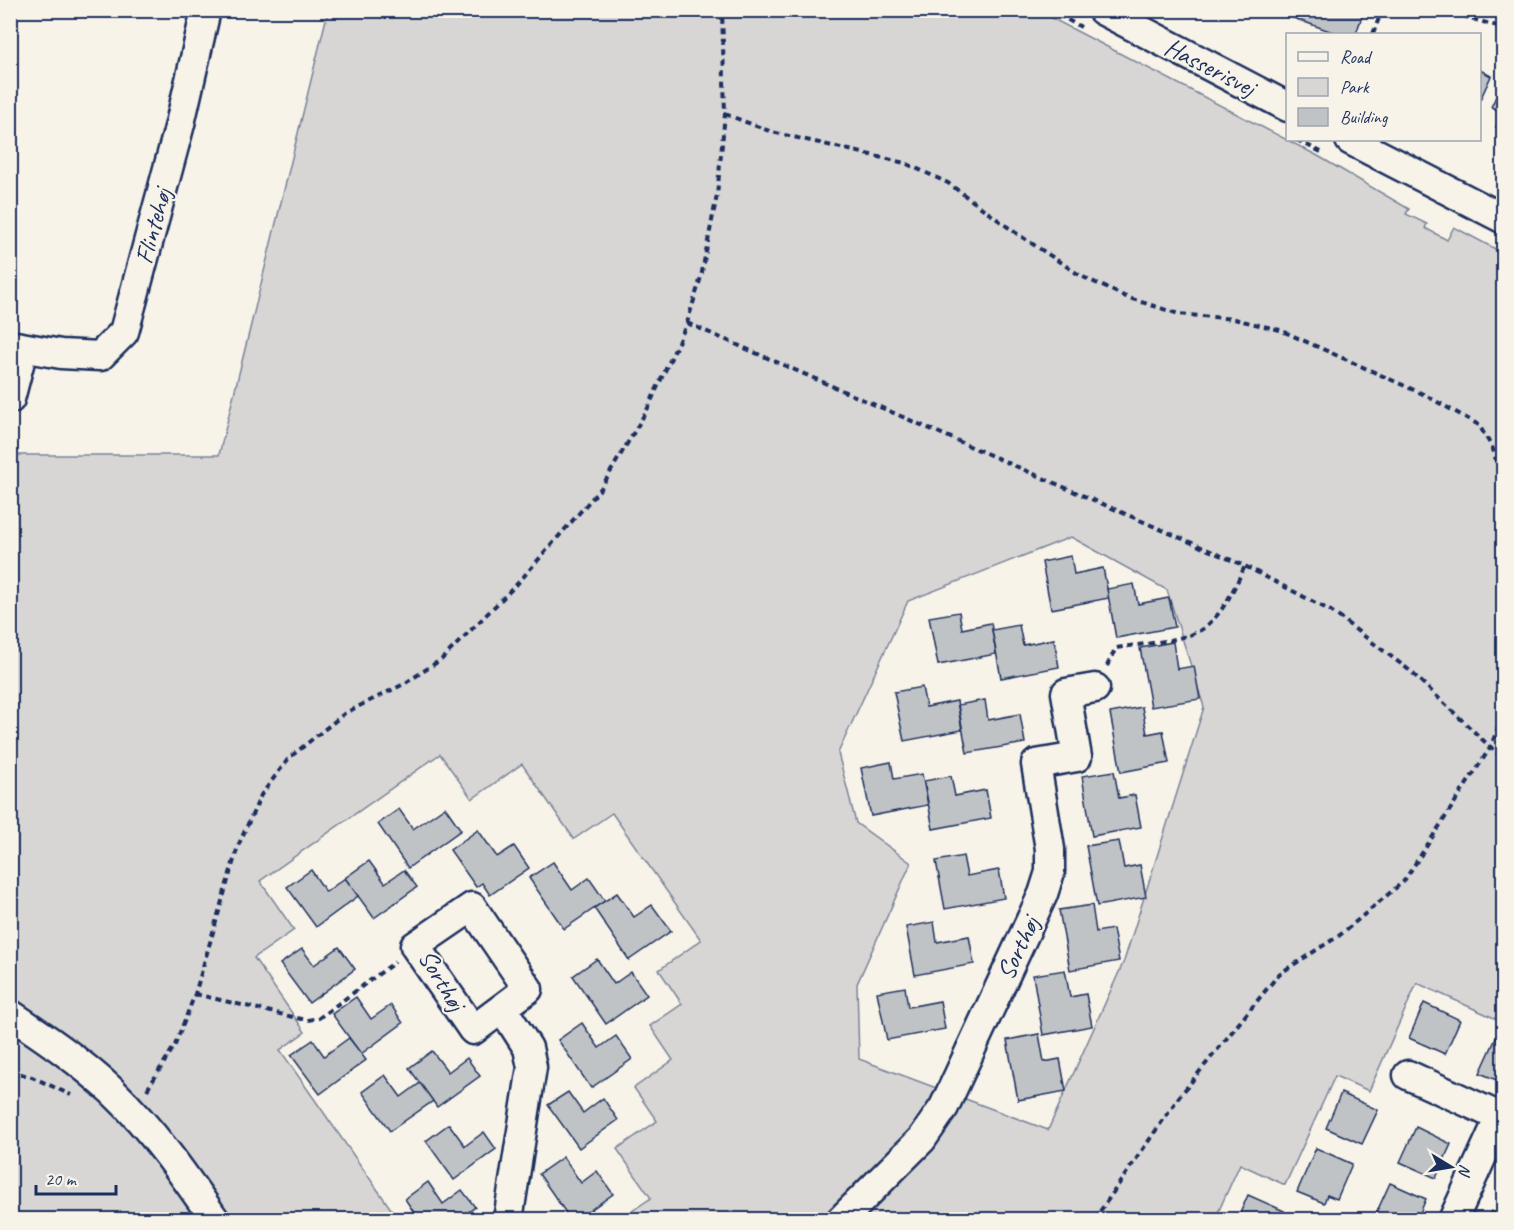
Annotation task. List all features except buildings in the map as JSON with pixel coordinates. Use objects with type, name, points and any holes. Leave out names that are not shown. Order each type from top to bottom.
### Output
[{"type":"street","name":"Flintehøj","points":[[10,399],[17,347],[61,354],[100,356],[124,333],[180,124],[207,10]]},
{"type":"street","name":"Hasserisvej","points":[[1101,10],[1286,106]]},
{"type":"street","points":[[1352,141],[1503,219]]},
{"type":"street","name":"Sorthøj","points":[[841,1220],[922,1139],[944,1107],[1043,894],[1050,873],[1050,849],[1036,765],[1077,757],[1065,693],[1095,688]]},
{"type":"street","name":"Sorthøj","points":[[472,907],[528,989],[474,1030],[415,946],[472,907]]},
{"type":"street","name":"Sorthøj","points":[[503,1009],[528,1048],[532,1067],[508,1220]]},
{"type":"street","points":[[10,1014],[59,1047],[129,1109],[185,1176],[215,1220]]},
{"type":"street","points":[[1408,1075],[1500,1117],[1454,1220]]},
{"type":"path","points":[[129,1109],[150,1087],[175,1044],[195,994],[238,846],[261,795],[289,758],[345,713],[404,684],[442,659],[518,583],[601,488],[647,410],[687,323],[701,277],[717,195],[725,114],[722,10]]},
{"type":"path","points":[[1373,33],[1382,10]]},
{"type":"path","points":[[1442,10],[1503,28]]},
{"type":"path","points":[[725,114],[772,132],[905,163],[948,183],[1081,276],[1126,297],[1179,314],[1234,319],[1280,330],[1423,394],[1479,425],[1493,449],[1503,493]]},
{"type":"path","points":[[687,323],[1245,566],[1331,611],[1409,670],[1503,760]]},
{"type":"path","points":[[1095,688],[1116,648],[1182,637],[1199,631],[1212,621],[1245,566]]},
{"type":"path","points":[[1094,1220],[1179,1097],[1279,974],[1340,935],[1404,881],[1490,748],[1503,713]]},
{"type":"path","points":[[195,994],[297,1018],[308,1020],[319,1018],[415,946]]},
{"type":"path","points":[[10,1071],[32,1077],[71,1094],[80,1101]]},
{"type":"green space","points":[[328,11],[1038,11],[1318,156],[1409,209],[1406,214],[1427,224],[1425,228],[1447,240],[1454,227],[1503,253],[1503,1022],[1417,983],[1369,1091],[1335,1076],[1285,1185],[1240,1164],[1215,1219],[620,1219],[651,1198],[617,1149],[657,1121],[634,1088],[673,1060],[650,1026],[682,1004],[659,970],[701,940],[612,813],[574,839],[522,764],[472,799],[440,754],[260,881],[294,930],[254,958],[305,1032],[280,1050],[398,1219],[11,1220],[13,1207],[10,1206],[11,455],[219,455]],"holes":[[[1071,537],[1167,590],[1204,707],[1124,961],[1048,1130],[859,1059],[857,984],[911,863],[856,823],[838,753],[908,601]]]}]
